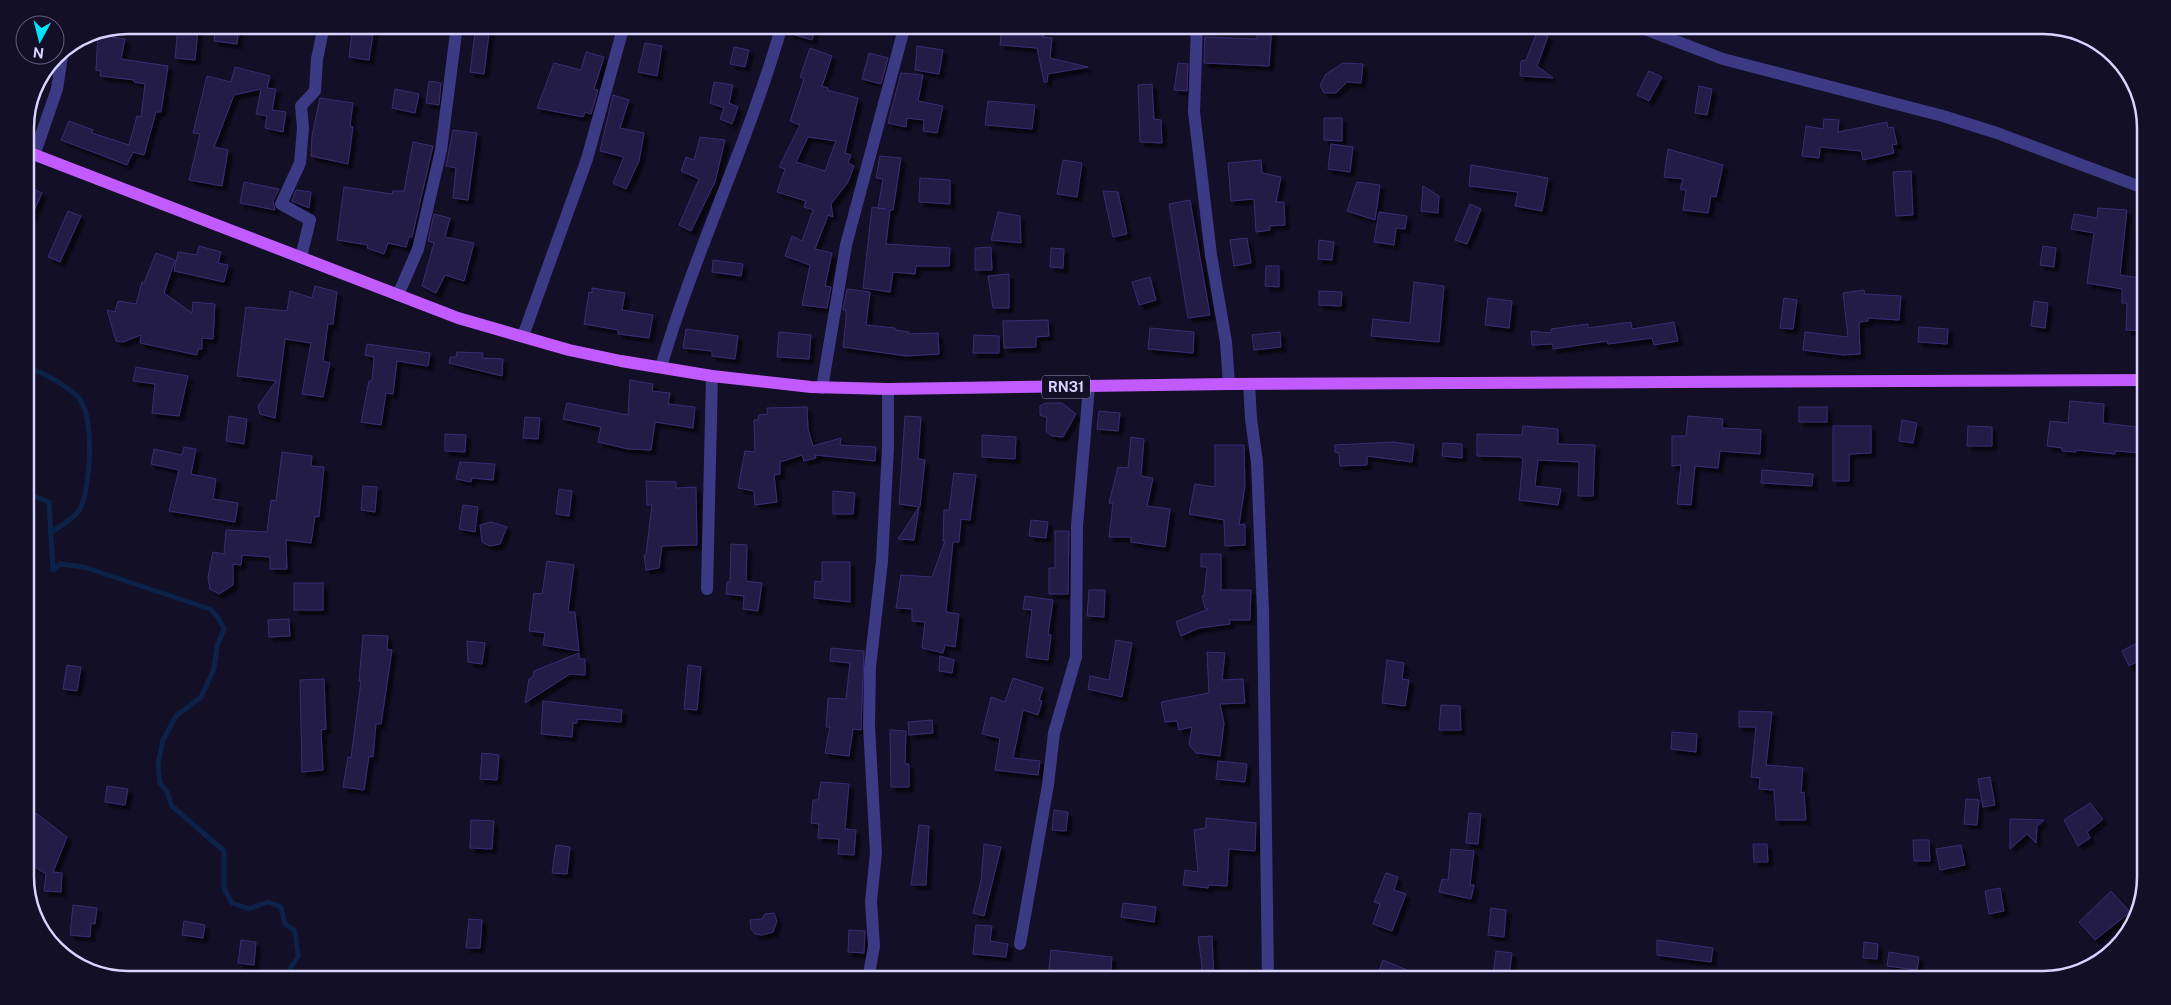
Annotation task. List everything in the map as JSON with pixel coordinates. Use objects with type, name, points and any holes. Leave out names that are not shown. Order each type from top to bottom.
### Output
[{"type":"main road","name":"RN31","points":[[34,155],[458,318],[570,350],[661,368],[712,376],[822,388],[888,389],[1229,384],[2137,380]]},
{"type":"street","points":[[301,257],[310,220],[281,204],[300,162],[303,128],[301,106],[315,91],[317,59],[322,34]]},
{"type":"street","points":[[398,295],[418,249],[439,159],[456,34]]},
{"type":"street","points":[[522,336],[587,159],[622,34]]},
{"type":"street","points":[[661,368],[671,332],[771,64],[779,34]]},
{"type":"street","points":[[822,388],[846,245],[903,34]]},
{"type":"street","points":[[1197,34],[1194,112],[1211,255],[1226,342],[1229,384]]},
{"type":"street","points":[[1658,34],[1723,59],[1943,116],[1997,133],[2137,186]]},
{"type":"street","points":[[34,148],[37,147],[57,89],[61,65]]},
{"type":"street","points":[[707,588],[712,376]]},
{"type":"street","points":[[1249,384],[1251,419],[1257,462],[1263,611],[1268,971]]},
{"type":"street","points":[[1020,944],[1048,785],[1053,739],[1076,652],[1077,526],[1089,387]]},
{"type":"street","points":[[870,971],[874,946],[871,901],[876,853],[869,726],[870,667],[882,561],[888,448],[888,389]]},
{"type":"building","points":[[177,34],[198,34],[195,60],[175,58]]},
{"type":"building","points":[[215,34],[238,34],[237,44],[214,41]]},
{"type":"building","points":[[352,34],[373,34],[369,60],[349,57]]},
{"type":"building","points":[[475,34],[489,34],[484,74],[470,72]]},
{"type":"building","points":[[791,34],[814,34],[812,40]]},
{"type":"building","points":[[1001,34],[1044,34],[1043,37],[1052,38],[1050,58],[1088,67],[1048,74],[1047,82],[1044,82],[1037,48],[1000,45]]},
{"type":"building","points":[[1257,34],[1271,34],[1269,66],[1204,63],[1205,37],[1257,39]]},
{"type":"building","points":[[1536,34],[1548,36],[1537,66],[1553,78],[1520,76],[1521,61],[1526,60]]},
{"type":"building","points":[[111,36],[125,39],[121,59],[168,66],[161,112],[156,112],[144,155],[133,152],[127,165],[61,140],[69,121],[93,130],[92,133],[129,145],[137,116],[141,117],[145,84],[134,82],[134,80],[100,76],[101,71],[96,70],[98,39]]},
{"type":"building","points":[[645,43],[662,46],[657,76],[638,72]]},
{"type":"building","points":[[917,46],[943,50],[939,74],[915,70]]},
{"type":"building","points":[[734,47],[749,50],[745,67],[730,64]]},
{"type":"building","points":[[810,48],[832,56],[822,86],[828,88],[827,90],[858,98],[845,153],[851,155],[848,163],[854,166],[848,182],[831,204],[833,217],[828,215],[815,249],[832,253],[825,286],[831,287],[827,308],[802,305],[810,265],[785,256],[792,236],[802,241],[813,210],[804,207],[806,201],[777,192],[785,169],[779,167],[800,125],[790,121],[804,79],[800,77]],"holes":[[[808,137],[836,141],[825,171],[796,162]]]},
{"type":"building","points":[[586,52],[604,57],[594,89],[598,90],[591,114],[585,112],[583,117],[537,108],[554,63],[581,70]]},
{"type":"building","points":[[869,53],[888,58],[881,84],[862,79]]},
{"type":"building","points":[[1178,63],[1188,64],[1187,91],[1174,90]]},
{"type":"building","points":[[1343,63],[1363,64],[1361,83],[1347,82],[1336,93],[1324,93],[1320,85],[1326,74]]},
{"type":"building","points":[[235,67],[270,76],[267,88],[276,89],[272,110],[286,112],[283,132],[265,128],[267,116],[256,114],[261,89],[234,95],[214,147],[228,150],[222,186],[189,180],[200,134],[193,133],[207,76],[231,82]]},
{"type":"building","points":[[1649,71],[1662,77],[1649,101],[1637,95]]},
{"type":"building","points":[[901,73],[923,75],[918,101],[943,106],[937,133],[923,131],[924,120],[907,118],[906,127],[888,123]]},
{"type":"building","points":[[429,81],[441,83],[439,105],[426,103]]},
{"type":"building","points":[[714,82],[733,85],[729,103],[738,107],[732,124],[720,119],[724,108],[710,103]]},
{"type":"building","points":[[1152,84],[1154,119],[1161,120],[1162,143],[1140,142],[1138,85]]},
{"type":"building","points":[[1699,86],[1712,89],[1707,115],[1695,113]]},
{"type":"building","points":[[395,89],[419,94],[415,113],[392,108]]},
{"type":"building","points":[[613,95],[629,100],[620,128],[644,133],[639,161],[626,189],[613,183],[624,157],[600,151]]},
{"type":"building","points":[[320,98],[353,103],[350,126],[353,127],[348,164],[311,156],[312,136]]},
{"type":"building","points":[[988,101],[1035,105],[1032,129],[985,125]]},
{"type":"building","points":[[1324,118],[1342,118],[1342,141],[1324,140]]},
{"type":"building","points":[[1824,119],[1839,120],[1838,132],[1887,122],[1888,128],[1893,127],[1897,144],[1892,145],[1894,153],[1863,160],[1861,151],[1820,147],[1819,158],[1802,156],[1806,126],[1823,129]]},
{"type":"building","points":[[453,130],[477,133],[468,200],[453,198],[456,168],[446,166]]},
{"type":"building","points":[[700,137],[725,140],[715,182],[691,231],[679,225],[699,179],[681,171],[686,157],[694,160]]},
{"type":"building","points":[[413,142],[433,146],[412,237],[409,237],[406,247],[388,243],[384,254],[367,248],[368,245],[337,240],[344,187],[392,194],[393,191],[404,191]]},
{"type":"building","points":[[1331,144],[1353,147],[1350,172],[1328,169]]},
{"type":"building","points":[[1668,149],[1723,165],[1716,197],[1711,196],[1708,213],[1683,210],[1686,190],[1680,189],[1683,179],[1664,177]]},
{"type":"building","points":[[880,156],[901,158],[893,210],[890,210],[886,244],[950,248],[949,266],[916,266],[915,274],[893,272],[890,292],[863,288],[872,207],[878,208],[883,179],[876,178]]},
{"type":"building","points":[[1063,160],[1082,163],[1077,197],[1057,194]]},
{"type":"building","points":[[1261,160],[1262,173],[1281,177],[1276,202],[1284,202],[1285,225],[1269,226],[1270,230],[1256,232],[1254,199],[1231,201],[1228,163]]},
{"type":"building","points":[[1471,165],[1548,178],[1542,211],[1515,206],[1518,192],[1469,186]]},
{"type":"building","points":[[1911,171],[1913,215],[1896,216],[1893,172]]},
{"type":"building","points":[[920,178],[950,180],[950,204],[919,202]]},
{"type":"building","points":[[244,182],[279,189],[273,201],[275,210],[240,203]]},
{"type":"building","points":[[1357,182],[1380,185],[1375,220],[1347,211]]},
{"type":"building","points":[[1423,186],[1439,196],[1438,213],[1421,211]]},
{"type":"building","points":[[34,189],[42,193],[34,211]]},
{"type":"building","points":[[296,190],[311,192],[309,208],[292,201]]},
{"type":"building","points":[[1103,191],[1118,192],[1127,234],[1113,237]]},
{"type":"building","points":[[1190,200],[1210,315],[1188,318],[1169,204]]},
{"type":"building","points":[[1470,204],[1481,209],[1467,244],[1455,240]]},
{"type":"building","points":[[2098,208],[2127,210],[2120,275],[2137,278],[2137,331],[2126,330],[2127,303],[2122,303],[2122,289],[2087,283],[2094,233],[2071,229],[2074,214],[2097,218]]},
{"type":"building","points":[[68,211],[81,216],[60,262],[48,257]]},
{"type":"building","points":[[998,212],[1020,216],[1021,243],[991,240]]},
{"type":"building","points":[[1379,212],[1407,216],[1405,229],[1396,228],[1394,245],[1374,242]]},
{"type":"building","points":[[434,214],[450,218],[445,237],[474,243],[464,281],[445,275],[436,293],[422,286],[434,243],[428,241]]},
{"type":"building","points":[[1247,238],[1251,263],[1234,266],[1230,240]]},
{"type":"building","points":[[1319,240],[1334,242],[1332,260],[1318,259]]},
{"type":"building","points":[[199,246],[221,252],[218,263],[228,265],[224,282],[174,271],[178,252],[197,255]]},
{"type":"building","points":[[2043,246],[2056,248],[2054,267],[2040,265]]},
{"type":"building","points":[[991,247],[992,270],[975,270],[975,248]]},
{"type":"building","points":[[1051,248],[1064,249],[1063,268],[1050,267]]},
{"type":"building","points":[[156,253],[175,260],[164,293],[192,313],[193,302],[215,304],[213,339],[202,338],[202,349],[198,349],[197,355],[140,343],[141,335],[123,342],[116,341],[107,310],[115,312],[118,301],[136,304],[142,282],[144,283]]},
{"type":"building","points":[[713,260],[743,264],[741,276],[712,272]]},
{"type":"building","points":[[1266,266],[1279,266],[1279,287],[1265,286]]},
{"type":"building","points":[[1009,274],[1009,308],[993,308],[988,276]]},
{"type":"building","points":[[1150,277],[1156,300],[1139,305],[1132,282]]},
{"type":"building","points":[[1414,282],[1444,286],[1439,342],[1371,336],[1373,319],[1410,323]]},
{"type":"building","points":[[315,286],[337,292],[333,324],[328,324],[323,361],[330,363],[323,397],[302,394],[311,343],[285,339],[275,418],[260,414],[258,406],[276,381],[237,376],[246,307],[287,311],[290,291],[312,298]]},
{"type":"building","points":[[592,288],[625,293],[622,310],[653,315],[649,338],[618,334],[618,330],[584,324],[589,292],[592,293]]},
{"type":"building","points":[[847,289],[870,292],[866,325],[895,328],[895,330],[909,332],[908,334],[938,333],[939,354],[906,356],[843,347],[846,310],[843,310]]},
{"type":"building","points":[[1864,290],[1865,294],[1901,296],[1899,320],[1868,318],[1868,321],[1859,322],[1860,354],[1843,355],[1803,350],[1805,332],[1848,337],[1843,293]]},
{"type":"building","points":[[1319,291],[1342,292],[1341,306],[1319,305]]},
{"type":"building","points":[[1488,298],[1512,301],[1509,328],[1485,325]]},
{"type":"building","points":[[1784,298],[1797,300],[1793,329],[1780,328]]},
{"type":"building","points":[[2034,301],[2048,303],[2045,328],[2031,326]]},
{"type":"building","points":[[1048,320],[1049,336],[1036,337],[1036,347],[1004,348],[1003,321]]},
{"type":"building","points":[[1631,322],[1632,329],[1674,322],[1678,341],[1654,345],[1652,338],[1608,344],[1607,341],[1553,349],[1553,344],[1532,345],[1531,331],[1551,333],[1551,329],[1588,324],[1588,328]]},
{"type":"building","points":[[1919,327],[1948,329],[1947,344],[1918,342]]},
{"type":"building","points":[[1150,328],[1194,332],[1193,353],[1148,349]]},
{"type":"building","points":[[686,329],[738,336],[735,359],[712,356],[712,351],[683,348]]},
{"type":"building","points":[[779,332],[811,335],[809,359],[777,357]]},
{"type":"building","points":[[1280,332],[1281,347],[1254,350],[1252,335]]},
{"type":"building","points":[[974,335],[999,336],[999,353],[973,353]]},
{"type":"building","points":[[367,344],[430,353],[428,366],[397,361],[393,394],[386,393],[381,425],[361,422],[369,381],[372,381],[374,357],[365,355]]},
{"type":"building","points":[[457,352],[483,353],[482,358],[503,359],[502,376],[449,363],[450,357],[456,357]]},
{"type":"building","points":[[136,367],[188,376],[179,416],[152,413],[155,384],[133,381]]},
{"type":"building","points":[[630,380],[653,384],[652,391],[670,393],[668,404],[695,407],[693,428],[655,422],[651,450],[628,449],[598,442],[601,427],[563,419],[567,403],[628,415]]},
{"type":"building","points":[[2070,401],[2104,404],[2103,423],[2137,427],[2137,453],[2115,451],[2115,454],[2076,450],[2076,452],[2062,451],[2062,448],[2047,446],[2050,421],[2068,423]]},
{"type":"building","points":[[1045,403],[1062,403],[1076,414],[1063,437],[1052,436],[1046,431],[1047,418],[1040,415],[1040,406]]},
{"type":"building","points":[[807,407],[808,429],[813,446],[841,438],[840,445],[876,447],[875,461],[815,455],[816,458],[804,461],[802,455],[780,462],[780,474],[774,475],[777,502],[755,505],[754,491],[738,488],[745,451],[755,452],[754,420],[758,420],[759,415],[768,414],[767,408]]},
{"type":"building","points":[[1799,407],[1827,407],[1827,422],[1799,422]]},
{"type":"building","points":[[1099,411],[1120,413],[1118,431],[1097,429]]},
{"type":"building","points":[[229,416],[247,419],[244,444],[226,441]]},
{"type":"building","points":[[905,416],[921,417],[918,459],[925,460],[920,507],[899,504]]},
{"type":"building","points":[[1688,416],[1723,419],[1722,428],[1761,430],[1760,454],[1720,451],[1718,468],[1695,466],[1691,505],[1677,504],[1681,465],[1672,466],[1672,436],[1686,436]]},
{"type":"building","points":[[525,417],[540,418],[538,439],[523,438]]},
{"type":"building","points":[[1902,420],[1917,423],[1913,443],[1899,441]]},
{"type":"building","points":[[1523,426],[1558,429],[1558,444],[1595,445],[1593,496],[1578,496],[1579,462],[1538,460],[1535,486],[1561,489],[1558,505],[1519,500],[1523,459],[1520,457],[1477,456],[1477,434],[1522,435]]},
{"type":"building","points":[[1833,426],[1871,426],[1871,453],[1849,454],[1849,481],[1833,481]]},
{"type":"building","points":[[1968,426],[1992,427],[1992,446],[1967,446]]},
{"type":"building","points":[[445,434],[466,435],[465,452],[445,451]]},
{"type":"building","points":[[982,435],[1016,437],[1015,459],[982,457]]},
{"type":"building","points":[[1131,437],[1144,439],[1141,476],[1153,478],[1147,506],[1170,509],[1165,547],[1131,542],[1131,537],[1109,537],[1113,503],[1109,503],[1118,467],[1128,468]]},
{"type":"building","points":[[1393,442],[1414,445],[1412,462],[1367,456],[1367,465],[1340,466],[1339,453],[1335,452],[1335,445]]},
{"type":"building","points":[[1443,443],[1462,444],[1462,458],[1442,456]]},
{"type":"building","points":[[1215,445],[1244,445],[1245,486],[1239,525],[1245,524],[1245,545],[1225,546],[1224,520],[1189,514],[1195,484],[1215,487]]},
{"type":"building","points":[[184,447],[196,449],[191,474],[216,479],[213,499],[238,503],[235,522],[169,511],[179,470],[151,464],[154,449],[182,455]]},
{"type":"building","points":[[282,452],[312,456],[311,466],[324,467],[319,517],[315,516],[311,543],[286,540],[287,569],[270,569],[270,557],[242,555],[241,565],[233,564],[233,585],[219,594],[210,589],[208,577],[213,552],[224,554],[226,530],[267,532],[271,500],[276,501]]},
{"type":"building","points":[[460,462],[495,464],[493,480],[472,478],[471,482],[456,479]]},
{"type":"building","points":[[1762,470],[1813,474],[1812,486],[1761,483]]},
{"type":"building","points":[[954,473],[976,475],[970,520],[961,519],[959,542],[953,542],[946,612],[959,614],[955,647],[945,645],[943,653],[922,648],[925,622],[912,621],[912,609],[896,608],[901,575],[932,577],[945,541],[943,541],[944,510],[949,510]]},
{"type":"building","points":[[646,481],[676,482],[676,488],[696,487],[697,545],[662,546],[659,568],[646,570],[644,555],[646,554],[652,505],[647,505]]},
{"type":"building","points":[[363,486],[377,487],[375,512],[361,510]]},
{"type":"building","points":[[559,489],[572,491],[569,516],[556,514]]},
{"type":"building","points":[[833,491],[855,493],[853,514],[833,514]]},
{"type":"building","points":[[463,505],[478,507],[475,532],[459,529]]},
{"type":"building","points":[[919,507],[914,540],[898,539]]},
{"type":"building","points":[[1031,520],[1048,522],[1046,538],[1029,536]]},
{"type":"building","points":[[491,522],[507,527],[500,544],[490,546],[482,542],[480,525]]},
{"type":"building","points":[[1055,531],[1069,531],[1068,594],[1049,594],[1049,568],[1055,568]]},
{"type":"building","points":[[731,544],[747,545],[746,581],[762,583],[758,611],[743,609],[744,596],[726,594],[727,582],[730,582]]},
{"type":"building","points":[[1201,554],[1221,554],[1221,590],[1251,590],[1250,620],[1229,620],[1230,624],[1199,628],[1181,636],[1176,622],[1208,609],[1205,608],[1202,596],[1204,596],[1207,567],[1201,567]]},
{"type":"building","points":[[547,561],[574,565],[568,612],[575,612],[579,651],[543,645],[545,633],[529,631],[534,593],[542,594]]},
{"type":"building","points":[[822,562],[850,562],[850,602],[814,598],[815,581],[822,582]]},
{"type":"building","points":[[294,583],[323,583],[323,610],[294,610]]},
{"type":"building","points":[[1089,590],[1105,590],[1104,617],[1087,616]]},
{"type":"building","points":[[1025,596],[1053,600],[1048,635],[1051,635],[1048,660],[1026,657],[1032,610],[1023,609]]},
{"type":"building","points":[[289,619],[290,636],[269,637],[268,620]]},
{"type":"building","points":[[363,635],[388,636],[387,649],[392,650],[381,724],[376,724],[373,757],[369,756],[364,790],[343,787],[348,757],[351,758],[361,681],[359,681]]},
{"type":"building","points":[[1116,640],[1132,643],[1122,697],[1088,689],[1090,676],[1109,680]]},
{"type":"building","points":[[467,641],[485,643],[482,664],[468,662]]},
{"type":"building","points":[[2135,644],[2137,648],[2137,662],[2129,666],[2122,651]]},
{"type":"building","points":[[831,648],[864,651],[861,730],[853,729],[849,756],[825,753],[830,727],[826,727],[828,698],[846,699],[850,663],[830,661]]},
{"type":"building","points":[[1207,652],[1225,653],[1222,680],[1243,679],[1245,703],[1220,704],[1224,723],[1220,756],[1196,753],[1189,745],[1192,727],[1179,730],[1177,721],[1165,722],[1161,702],[1209,693]]},
{"type":"building","points":[[579,653],[579,659],[585,659],[585,675],[570,674],[525,703],[529,679],[533,677],[534,671]]},
{"type":"building","points":[[940,656],[954,660],[952,673],[939,671]]},
{"type":"building","points":[[1387,660],[1404,663],[1402,679],[1409,680],[1405,706],[1382,703]]},
{"type":"building","points":[[67,665],[81,667],[77,691],[63,689]]},
{"type":"building","points":[[688,665],[701,667],[697,710],[684,709]]},
{"type":"building","points":[[1013,678],[1043,688],[1039,700],[1042,701],[1038,715],[1023,710],[1013,758],[1040,761],[1038,775],[995,770],[1000,738],[982,734],[991,697],[1005,702]]},
{"type":"building","points":[[324,679],[326,729],[321,730],[323,770],[302,772],[300,680]]},
{"type":"building","points":[[543,701],[622,710],[621,722],[577,719],[577,723],[573,723],[572,737],[541,734]]},
{"type":"building","points":[[1441,705],[1460,706],[1461,730],[1439,730]]},
{"type":"building","points":[[1739,711],[1772,712],[1766,765],[1803,768],[1801,793],[1804,792],[1806,820],[1776,820],[1774,790],[1759,789],[1760,778],[1751,777],[1756,727],[1739,727]]},
{"type":"building","points":[[932,720],[933,733],[909,735],[908,722]]},
{"type":"building","points":[[890,730],[906,731],[905,764],[909,764],[909,787],[891,787]]},
{"type":"building","points":[[1672,732],[1697,734],[1696,752],[1671,749]]},
{"type":"building","points":[[482,753],[499,755],[497,780],[480,779]]},
{"type":"building","points":[[1218,761],[1247,764],[1245,782],[1216,779]]},
{"type":"building","points":[[1990,777],[1995,805],[1983,807],[1978,779]]},
{"type":"building","points":[[821,782],[849,784],[845,829],[856,830],[854,855],[838,854],[839,839],[818,838],[819,824],[811,823],[813,800],[818,800]]},
{"type":"building","points":[[107,786],[128,789],[125,805],[105,802]]},
{"type":"building","points":[[1966,799],[1979,800],[1977,825],[1964,824]]},
{"type":"building","points":[[2090,803],[2103,819],[2087,832],[2090,838],[2078,846],[2064,820]]},
{"type":"building","points":[[1054,810],[1068,812],[1066,831],[1052,830]]},
{"type":"building","points":[[36,813],[67,837],[53,872],[62,873],[61,892],[44,891],[46,874],[34,867],[34,816]]},
{"type":"building","points":[[1469,813],[1481,814],[1478,844],[1466,843]]},
{"type":"building","points":[[1206,818],[1256,823],[1255,851],[1229,849],[1227,886],[1208,885],[1208,888],[1183,885],[1185,870],[1198,872],[1194,830],[1206,828]]},
{"type":"building","points":[[2010,819],[2044,820],[2037,826],[2036,843],[2027,834],[2010,849]]},
{"type":"building","points":[[471,820],[494,821],[492,849],[470,848]]},
{"type":"building","points":[[919,825],[929,826],[926,885],[911,885]]},
{"type":"building","points":[[1913,840],[1929,840],[1930,861],[1914,861]]},
{"type":"building","points":[[984,844],[1001,847],[984,916],[973,913],[981,881]]},
{"type":"building","points":[[1753,844],[1767,844],[1768,862],[1754,862]]},
{"type":"building","points":[[556,845],[570,847],[567,874],[552,873]]},
{"type":"building","points":[[1961,845],[1965,865],[1940,870],[1936,849]]},
{"type":"building","points":[[1451,849],[1474,851],[1470,885],[1474,885],[1471,899],[1439,892],[1442,879],[1448,880]]},
{"type":"building","points":[[1386,873],[1398,877],[1394,890],[1406,894],[1392,931],[1373,924],[1380,904],[1374,902]]},
{"type":"building","points":[[2000,888],[2004,911],[1989,914],[1985,891]]},
{"type":"building","points":[[2111,891],[2130,912],[2095,940],[2079,922]]},
{"type":"building","points":[[1123,903],[1156,907],[1154,922],[1121,917]]},
{"type":"building","points":[[73,905],[97,908],[95,924],[91,923],[90,937],[70,935]]},
{"type":"building","points":[[1491,908],[1506,910],[1504,937],[1488,935]]},
{"type":"building","points":[[774,913],[777,921],[773,932],[762,935],[755,934],[751,929],[750,920],[762,919],[765,914]]},
{"type":"building","points":[[469,919],[482,920],[480,948],[466,948]]},
{"type":"building","points":[[184,921],[205,925],[203,938],[182,935]]},
{"type":"building","points":[[976,925],[992,926],[990,941],[1008,944],[1006,957],[973,954]]},
{"type":"building","points":[[849,930],[865,931],[864,953],[848,952]]},
{"type":"building","points":[[1212,936],[1214,971],[1201,971],[1198,937]]},
{"type":"building","points":[[241,940],[256,942],[254,965],[238,963]]},
{"type":"building","points":[[1657,940],[1713,948],[1711,962],[1657,955]]},
{"type":"building","points":[[1864,942],[1878,944],[1877,959],[1863,958]]},
{"type":"building","points":[[1051,950],[1112,957],[1111,971],[1049,971]]},
{"type":"building","points":[[1496,951],[1512,953],[1510,971],[1494,971]]},
{"type":"building","points":[[1889,952],[1919,957],[1917,970],[1887,966]]},
{"type":"building","points":[[1383,960],[1407,970],[1407,971],[1379,971]]},
{"type":"waterway","points":[[34,370],[66,387],[78,397],[87,419],[89,435],[89,469],[84,499],[80,509],[74,516],[50,533]]},
{"type":"waterway","points":[[34,497],[49,502],[53,570],[60,564],[84,567],[210,609],[218,617],[224,629],[217,646],[214,669],[201,697],[176,716],[163,740],[158,764],[160,783],[167,792],[172,806],[224,851],[224,888],[232,903],[249,909],[268,902],[281,907],[285,924],[295,931],[298,956],[289,971]]}]
